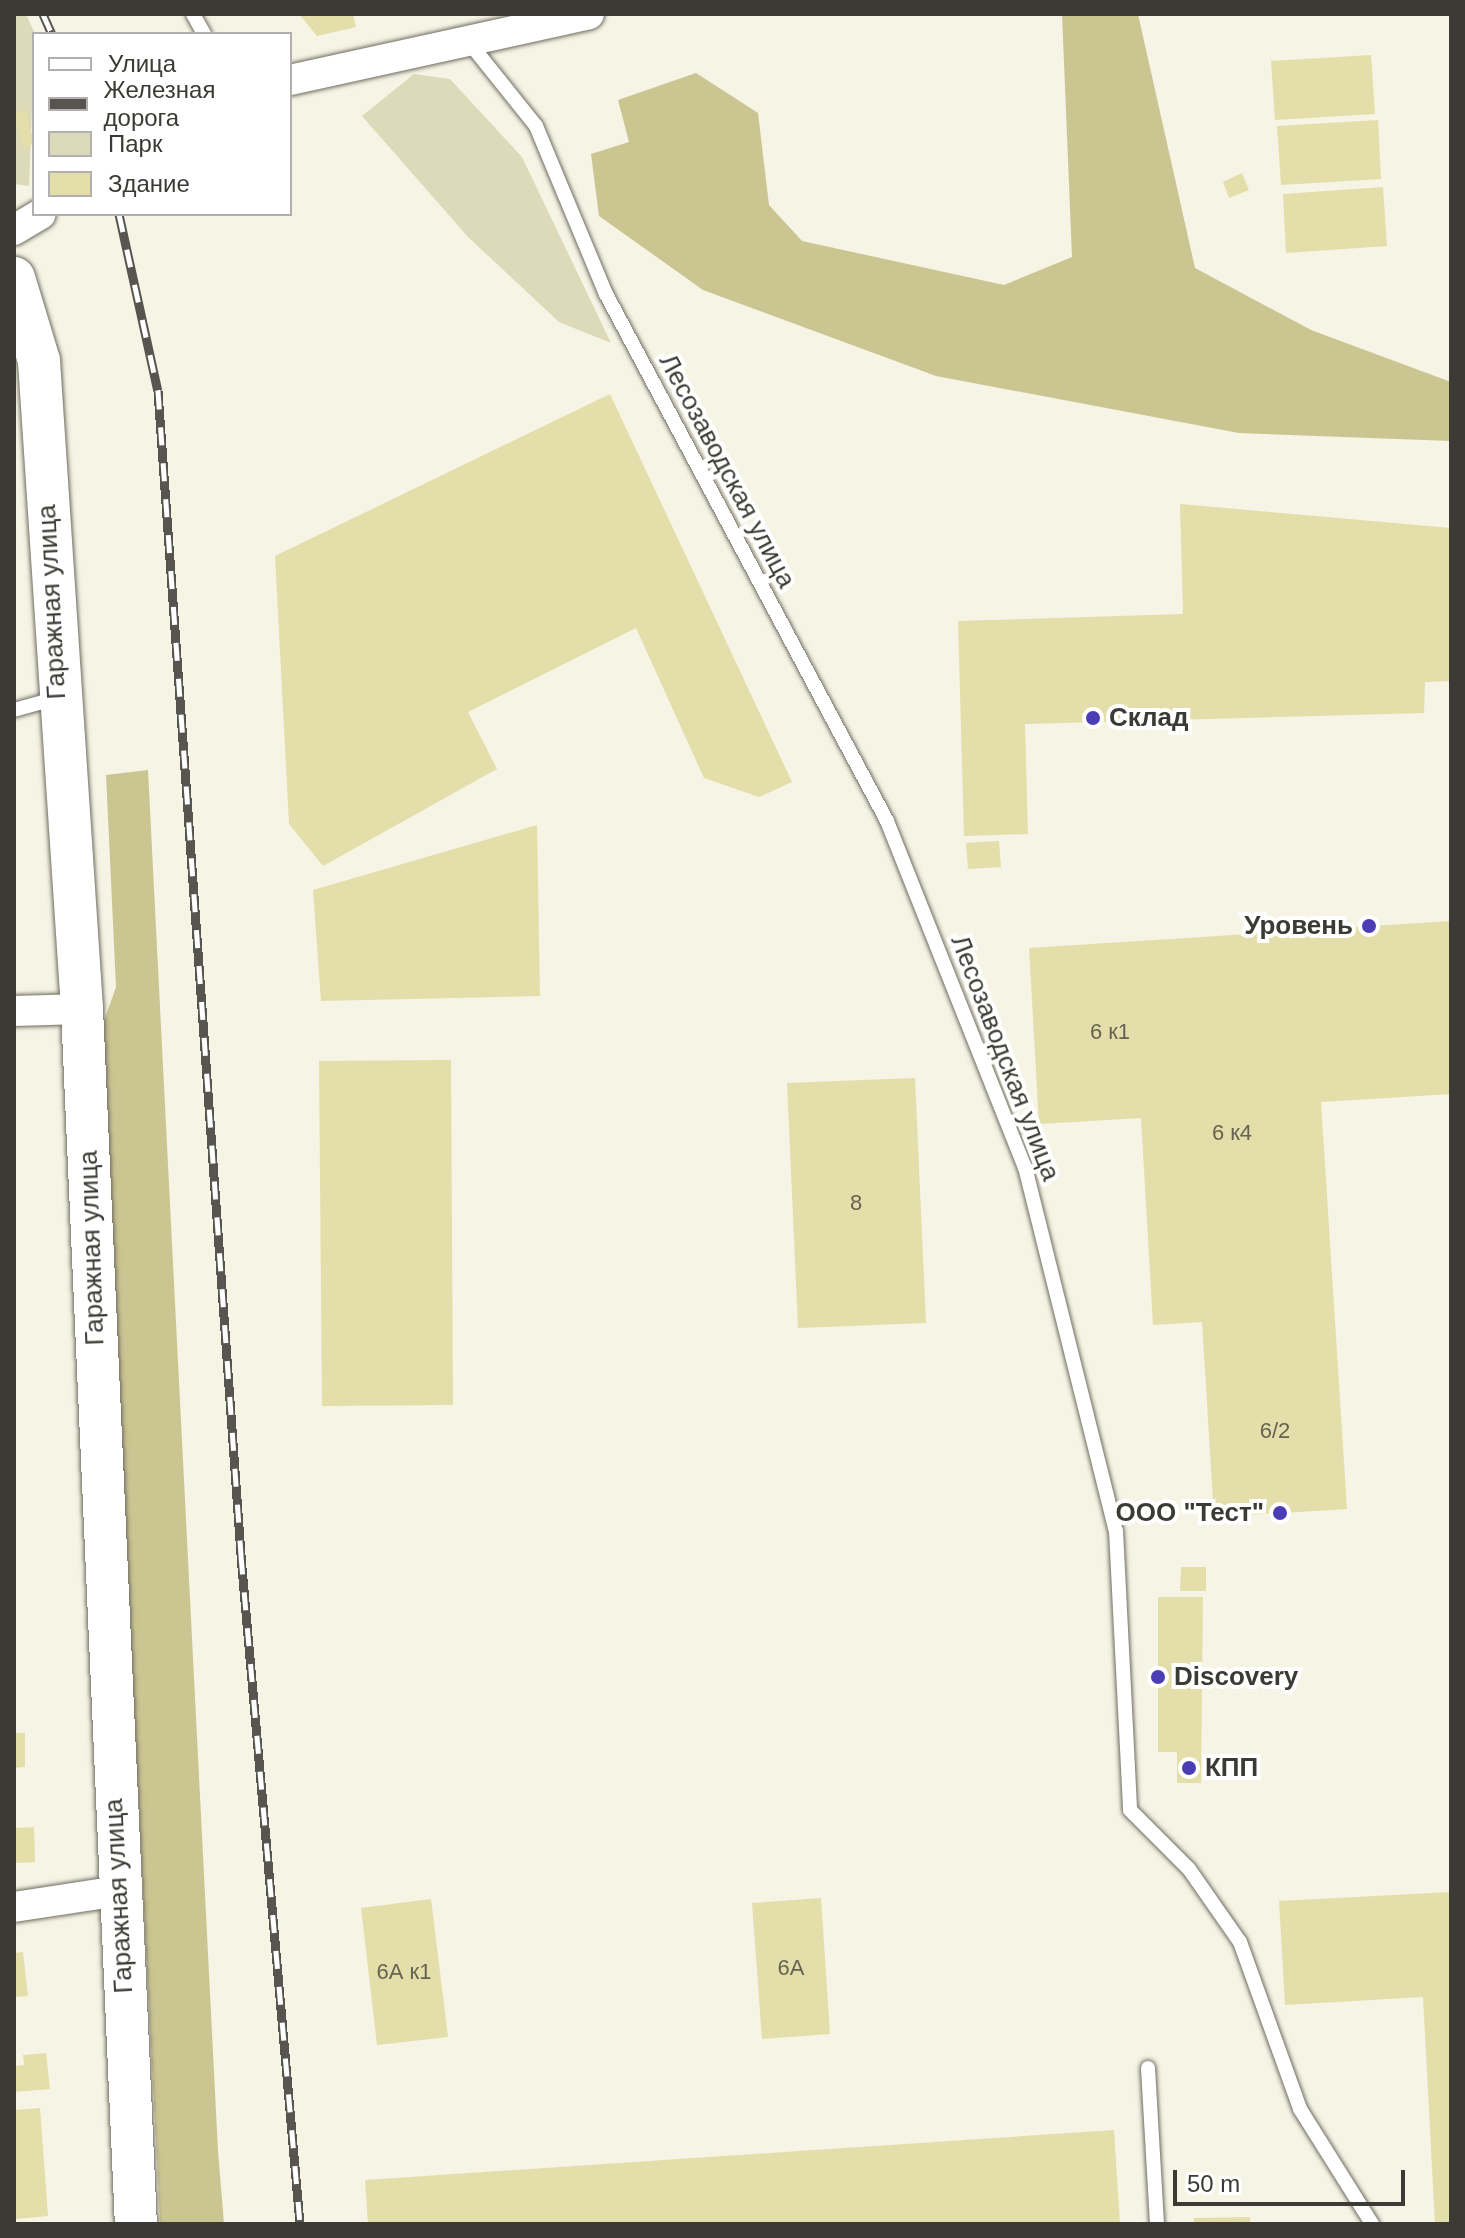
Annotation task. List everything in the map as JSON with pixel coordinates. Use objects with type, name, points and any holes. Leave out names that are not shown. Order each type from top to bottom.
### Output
[{"type":"street","points":[[292,80],[589,14]]},
{"type":"street","points":[[14,230],[38,216]]},
{"type":"street","name":"Гаражная улица","points":[[14,278],[39,361],[57,698],[82,1009],[118,1891],[136,2224]]},
{"type":"street","points":[[14,1011],[82,1009]]},
{"type":"street","points":[[14,1907],[118,1891]]},
{"type":"lane","points":[[193,14],[203,32]]},
{"type":"lane","name":"Лесозаводская улица","points":[[468,40],[536,126],[606,294],[887,821],[1025,1167],[1116,1531],[1130,1810],[1189,1869],[1240,1942],[1300,2109],[1372,2224]]},
{"type":"lane","points":[[14,710],[57,698]]},
{"type":"lane","points":[[1148,2068],[1157,2224]]},
{"type":"green space","points":[[14,14],[26,14],[34,32],[29,186],[14,184]]},
{"type":"green space","points":[[414,74],[450,79],[522,157],[611,343],[559,322],[468,237],[362,116]]},
{"type":"shaded area","points":[[1062,14],[1138,14],[1195,268],[1311,330],[1451,382],[1451,441],[1239,433],[936,376],[703,290],[599,216],[591,154],[629,142],[618,100],[696,73],[758,113],[769,205],[802,241],[1004,285],[1072,257]]},
{"type":"shaded area","points":[[148,770],[224,2224],[160,2224],[99,1035],[116,987],[106,775]]},
{"type":"building","points":[[299,14],[353,14],[356,27],[317,36]]},
{"type":"building","points":[[1371,55],[1375,114],[1275,120],[1271,61]]},
{"type":"building","points":[[25,109],[32,144],[24,150],[14,115]]},
{"type":"building","points":[[1378,120],[1381,179],[1281,185],[1277,126]]},
{"type":"building","points":[[1242,173],[1249,190],[1229,198],[1223,182]]},
{"type":"building","points":[[1383,187],[1387,246],[1286,253],[1283,194]]},
{"type":"building","points":[[610,394],[792,782],[759,797],[704,778],[636,628],[468,712],[497,769],[323,866],[289,824],[275,556]]},
{"type":"building","name":"Склад","points":[[1180,504],[1451,528],[1451,681],[1425,682],[1424,713],[1025,724],[1028,834],[964,836],[958,621],[1183,614]]},
{"type":"building","points":[[537,825],[540,996],[321,1001],[313,890]]},
{"type":"building","points":[[999,841],[1001,867],[968,869],[966,843]]},
{"type":"building","points":[[1451,921],[1451,1094],[1321,1102],[1347,1509],[1214,1517],[1202,1322],[1153,1325],[1141,1118],[1039,1124],[1029,948]]},
{"type":"building","points":[[451,1060],[453,1405],[322,1406],[319,1061]]},
{"type":"building","points":[[915,1078],[926,1323],[798,1328],[787,1083]]},
{"type":"building","points":[[1181,1567],[1206,1567],[1206,1591],[1180,1591]]},
{"type":"building","points":[[1158,1597],[1203,1597],[1201,1783],[1177,1783],[1177,1752],[1158,1752]]},
{"type":"building","points":[[14,1733],[25,1733],[25,1767],[14,1768]]},
{"type":"building","points":[[34,1827],[35,1862],[14,1863],[14,1828]]},
{"type":"building","points":[[1451,1892],[1451,2224],[1435,2224],[1423,1997],[1285,2005],[1279,1901]]},
{"type":"building","points":[[821,1898],[830,2034],[762,2039],[752,1903]]},
{"type":"building","points":[[431,1899],[448,2037],[377,2045],[361,1908]]},
{"type":"building","points":[[23,1952],[28,1996],[14,1997],[14,1953]]},
{"type":"building","points":[[46,2053],[50,2089],[14,2092],[14,2066],[24,2065],[23,2055]]},
{"type":"building","points":[[40,2108],[48,2216],[15,2219],[14,2110]]},
{"type":"building","points":[[1114,2130],[1120,2224],[368,2224],[365,2180]]},
{"type":"building","points":[[1250,2217],[1250,2224],[1194,2224],[1194,2218]]},
{"type":"railway","points":[[43,14],[51,32]]},
{"type":"railway","points":[[119,216],[158,391],[241,1556],[300,2224]]},
{"type":"place","name":"Склад","points":[[1093,718]]},
{"type":"place","name":"Уровень","points":[[1369,926]]},
{"type":"place","name":"ООО \"Тест\"","points":[[1280,1513]]},
{"type":"place","name":"Discovery","points":[[1158,1677]]},
{"type":"place","name":"КПП","points":[[1189,1768]]}]
